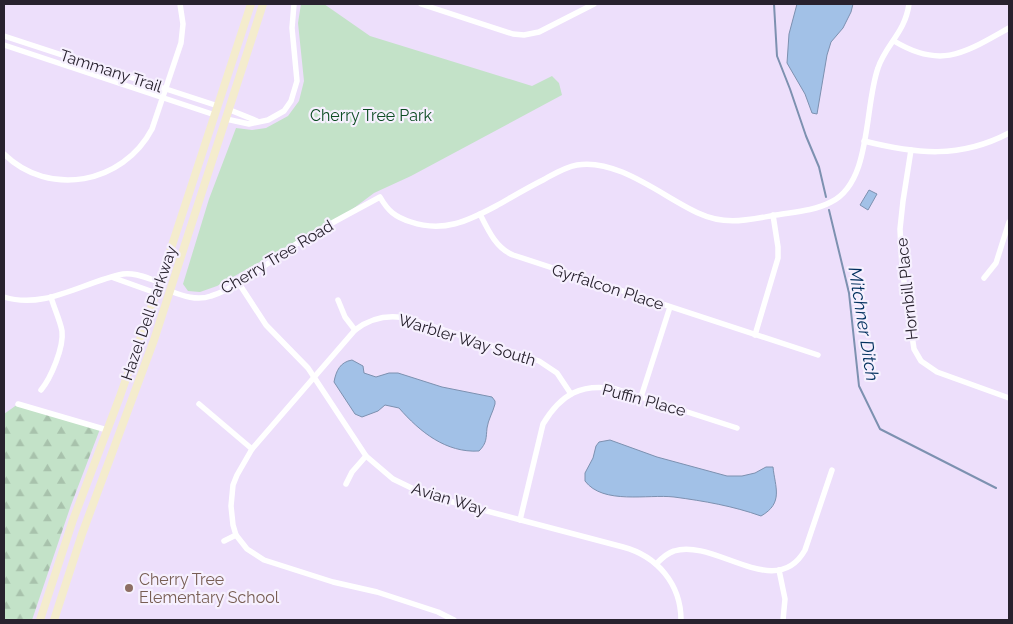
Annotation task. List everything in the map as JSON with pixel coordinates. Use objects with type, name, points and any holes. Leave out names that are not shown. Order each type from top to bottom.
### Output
[{"type":"main road","name":"Hazel Dell Parkway","points":[[40,620],[73,520],[160,282],[251,4]]},
{"type":"main road","name":"Hazel Dell Parkway","points":[[54,620],[82,534],[136,390],[170,292],[264,4]]},
{"type":"street","points":[[4,154],[21,167],[46,178],[73,181],[102,175],[126,162],[143,144],[155,123],[179,52],[183,31],[180,4]]},
{"type":"street","points":[[226,119],[249,124],[273,118],[284,111],[293,97],[297,76],[292,28],[294,4]]},
{"type":"street","points":[[421,4],[513,34],[524,35],[539,32],[594,4]]},
{"type":"street","points":[[480,214],[560,170],[571,166],[587,164],[602,165],[620,172],[699,214],[718,220],[744,221],[815,208],[829,203],[840,196],[856,176],[878,68],[906,19],[910,4]]},
{"type":"street","points":[[894,41],[918,53],[944,56],[962,53],[1009,28]]},
{"type":"street","name":"Tammany Trail","points":[[4,36],[165,93],[215,115]]},
{"type":"street","name":"Tammany Trail","points":[[4,45],[165,93],[218,106]]},
{"type":"street","points":[[230,110],[257,121]]},
{"type":"street","points":[[864,141],[932,152],[967,150],[993,142],[1009,133]]},
{"type":"street","name":"Hornbill Place","points":[[911,150],[901,210],[900,242],[914,349],[921,361],[938,372],[1009,398]]},
{"type":"street","name":"Cherry Tree Road","points":[[170,292],[199,299],[210,296],[238,282],[311,235],[380,197],[391,213],[399,218],[426,226],[438,227],[460,224],[480,214]]},
{"type":"street","name":"Gyrfalcon Place","points":[[480,214],[496,242],[507,252],[528,261],[818,355]]},
{"type":"street","points":[[755,335],[778,258],[773,215]]},
{"type":"street","points":[[984,278],[996,263],[1009,222]]},
{"type":"street","points":[[4,297],[29,301],[51,297],[124,274],[160,282]]},
{"type":"street","points":[[114,278],[156,293]]},
{"type":"street","name":"Avian Way","points":[[238,282],[266,325],[308,368],[366,456],[393,479],[417,492],[628,548],[647,557],[667,576],[675,589],[681,620]]},
{"type":"street","points":[[40,390],[50,378],[62,339],[62,331],[51,297]]},
{"type":"street","points":[[338,300],[344,317],[355,330]]},
{"type":"street","points":[[641,397],[670,306]]},
{"type":"street","name":"Warbler Way South","points":[[236,535],[231,516],[233,485],[242,465],[252,449],[355,330],[367,322],[388,316],[400,316],[539,362],[558,373],[571,394]]},
{"type":"street","name":"Puffin Place","points":[[520,520],[543,424],[558,403],[571,394],[587,388],[600,386],[616,389],[737,428]]},
{"type":"street","points":[[18,404],[106,430]]},
{"type":"street","points":[[199,404],[252,449]]},
{"type":"street","points":[[346,484],[352,472],[366,456]]},
{"type":"street","points":[[656,564],[670,552],[690,548],[706,551],[758,569],[770,571],[779,570],[792,564],[805,550],[832,470]]},
{"type":"street","points":[[224,540],[236,535],[247,549],[264,560],[333,582],[377,592],[443,614],[454,620]]},
{"type":"street","points":[[779,570],[785,599],[783,620]]},
{"type":"green space","name":"Cherry Tree Park","points":[[301,4],[324,4],[370,36],[532,86],[552,76],[559,83],[562,95],[411,176],[374,193],[350,211],[217,286],[200,292],[188,291],[183,284],[209,199],[236,128],[252,130],[266,128],[288,116],[299,101],[304,81],[298,23]]},
{"type":"green space","points":[[18,404],[100,429],[71,505],[32,620],[4,620],[4,414]]},
{"type":"water","points":[[797,4],[853,4],[843,28],[831,42],[817,114],[812,113],[805,94],[787,63],[789,34]]},
{"type":"water","points":[[869,190],[877,194],[868,210],[860,205]]},
{"type":"water","points":[[352,360],[363,366],[364,373],[376,377],[389,373],[398,373],[442,387],[492,397],[495,404],[488,425],[486,440],[479,451],[467,451],[445,445],[425,433],[399,408],[385,405],[378,411],[362,417],[355,414],[334,382],[339,368],[344,363]]},
{"type":"water","points":[[610,440],[657,457],[727,476],[742,476],[755,473],[766,467],[773,467],[776,494],[773,506],[761,516],[707,502],[674,497],[626,497],[603,493],[585,481],[585,473],[599,442]]},
{"type":"waterway","name":"Mitchner Ditch","points":[[774,4],[777,56],[819,167],[826,197]]},
{"type":"waterway","name":"Mitchner Ditch","points":[[829,210],[849,293],[859,386],[880,429],[996,488]]},
{"type":"place","name":"Cherry Tree Elementary School","points":[[129,588]]}]
